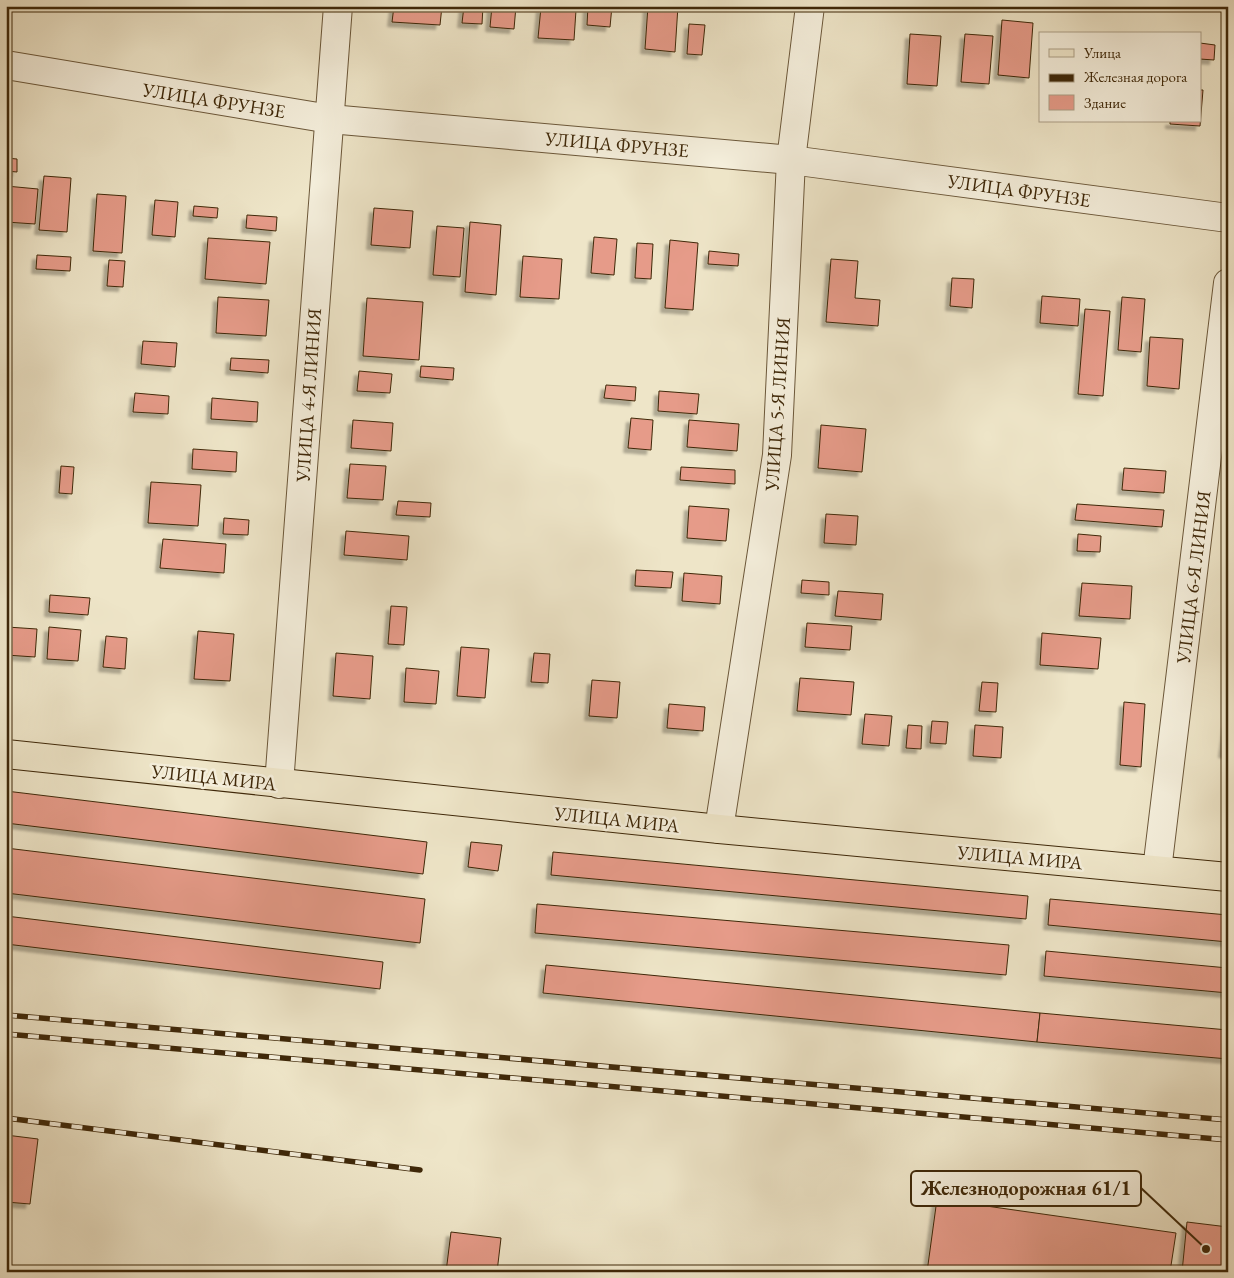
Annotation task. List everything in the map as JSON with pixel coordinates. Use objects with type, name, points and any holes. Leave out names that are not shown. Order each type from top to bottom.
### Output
[{"type":"main road","name":"УЛИЦА МИРА","points":[[6,754],[719,829],[1228,877]]},
{"type":"street","name":"УЛИЦА 4-Я ЛИНИЯ","points":[[279,784],[338,6]]},
{"type":"street","name":"УЛИЦА 5-Я ЛИНИЯ","points":[[719,829],[777,455],[791,160],[810,6]]},
{"type":"street","name":"УЛИЦА ФРУНЗЕ","points":[[6,65],[330,119],[791,160],[1228,218]]},
{"type":"street","name":"УЛИЦА 6-Я ЛИНИЯ","points":[[1157,870],[1228,283]]},
{"type":"building","points":[[394,6],[442,6],[440,25],[392,22]]},
{"type":"building","points":[[464,6],[483,6],[482,24],[462,23]]},
{"type":"building","points":[[492,6],[516,6],[514,29],[490,27]]},
{"type":"building","points":[[588,6],[612,6],[610,27],[587,25]]},
{"type":"building","points":[[648,6],[678,6],[675,52],[645,49]]},
{"type":"building","points":[[541,7],[576,10],[574,40],[538,38]]},
{"type":"building","points":[[1002,20],[1033,23],[1029,78],[998,75]]},
{"type":"building","points":[[689,24],[705,25],[702,55],[687,54]]},
{"type":"building","points":[[910,34],[941,36],[937,86],[907,84]]},
{"type":"building","points":[[965,34],[993,36],[989,84],[961,82]]},
{"type":"building","points":[[1202,43],[1215,45],[1214,60],[1202,59]]},
{"type":"building","points":[[1170,122],[1200,122],[1200,126],[1170,124]]},
{"type":"building","points":[[6,158],[17,159],[17,172],[6,171]]},
{"type":"building","points":[[44,176],[71,178],[67,232],[39,230]]},
{"type":"building","points":[[6,186],[38,189],[35,224],[6,222]]},
{"type":"building","points":[[97,194],[126,196],[122,253],[93,251]]},
{"type":"building","points":[[155,200],[178,202],[175,237],[152,235]]},
{"type":"building","points":[[194,206],[218,208],[217,218],[193,216]]},
{"type":"building","points":[[374,208],[413,211],[410,248],[371,245]]},
{"type":"building","points":[[247,215],[277,217],[276,231],[246,228]]},
{"type":"building","points":[[470,222],[501,225],[496,295],[465,292]]},
{"type":"building","points":[[437,226],[464,228],[460,277],[433,275]]},
{"type":"building","points":[[594,237],[617,239],[614,275],[591,273]]},
{"type":"building","points":[[208,238],[270,242],[266,284],[205,279]]},
{"type":"building","points":[[670,240],[698,243],[693,310],[665,308]]},
{"type":"building","points":[[637,243],[653,244],[651,279],[635,278]]},
{"type":"building","points":[[709,251],[739,254],[738,266],[708,264]]},
{"type":"building","points":[[37,255],[71,257],[70,271],[36,269]]},
{"type":"building","points":[[523,256],[562,259],[559,299],[520,297]]},
{"type":"building","points":[[831,259],[858,261],[855,298],[880,300],[878,326],[826,322]]},
{"type":"building","points":[[109,260],[125,261],[123,287],[107,286]]},
{"type":"building","points":[[952,278],[974,279],[972,308],[950,306]]},
{"type":"building","points":[[1042,296],[1080,299],[1078,326],[1040,323]]},
{"type":"building","points":[[218,297],[269,300],[266,336],[216,333]]},
{"type":"building","points":[[1122,297],[1145,299],[1141,352],[1118,350]]},
{"type":"building","points":[[367,298],[423,302],[419,360],[363,356]]},
{"type":"building","points":[[1085,309],[1110,311],[1103,396],[1078,394]]},
{"type":"building","points":[[1150,337],[1183,339],[1179,389],[1147,386]]},
{"type":"building","points":[[143,341],[177,343],[175,367],[141,364]]},
{"type":"building","points":[[231,358],[269,360],[268,373],[230,370]]},
{"type":"building","points":[[421,366],[454,368],[453,380],[420,377]]},
{"type":"building","points":[[359,371],[392,374],[390,393],[357,391]]},
{"type":"building","points":[[606,385],[636,387],[635,401],[604,398]]},
{"type":"building","points":[[659,391],[699,394],[697,414],[658,411]]},
{"type":"building","points":[[135,393],[169,396],[168,414],[133,412]]},
{"type":"building","points":[[212,398],[258,402],[257,422],[211,419]]},
{"type":"building","points":[[631,418],[653,420],[651,450],[628,448]]},
{"type":"building","points":[[353,420],[393,423],[391,451],[351,448]]},
{"type":"building","points":[[689,420],[739,424],[737,451],[687,447]]},
{"type":"building","points":[[821,425],[866,429],[862,472],[818,468]]},
{"type":"building","points":[[193,449],[237,452],[236,472],[192,469]]},
{"type":"building","points":[[350,464],[386,466],[383,500],[347,498]]},
{"type":"building","points":[[61,466],[74,467],[72,494],[59,493]]},
{"type":"building","points":[[681,467],[735,470],[735,484],[680,480]]},
{"type":"building","points":[[1124,468],[1166,471],[1164,493],[1122,490]]},
{"type":"building","points":[[151,482],[201,485],[198,526],[148,523]]},
{"type":"building","points":[[398,501],[431,503],[430,517],[396,515]]},
{"type":"building","points":[[1077,504],[1164,510],[1162,527],[1075,520]]},
{"type":"building","points":[[689,506],[729,509],[726,541],[687,538]]},
{"type":"building","points":[[826,514],[858,516],[856,545],[824,543]]},
{"type":"building","points":[[224,518],[249,520],[248,535],[223,534]]},
{"type":"building","points":[[346,531],[409,536],[407,560],[344,555]]},
{"type":"building","points":[[1078,534],[1101,536],[1100,552],[1077,551]]},
{"type":"building","points":[[163,539],[226,544],[224,573],[160,568]]},
{"type":"building","points":[[636,570],[673,572],[671,588],[635,586]]},
{"type":"building","points":[[684,573],[722,576],[720,604],[682,601]]},
{"type":"building","points":[[802,580],[829,582],[829,595],[801,593]]},
{"type":"building","points":[[1082,583],[1132,586],[1130,619],[1079,616]]},
{"type":"building","points":[[838,591],[883,594],[881,620],[835,616]]},
{"type":"building","points":[[50,595],[90,598],[88,615],[49,612]]},
{"type":"building","points":[[391,606],[407,607],[404,645],[388,644]]},
{"type":"building","points":[[807,623],[852,626],[850,650],[805,647]]},
{"type":"building","points":[[7,627],[37,629],[35,657],[6,655]]},
{"type":"building","points":[[49,627],[81,630],[78,661],[47,659]]},
{"type":"building","points":[[198,631],[234,634],[230,681],[194,679]]},
{"type":"building","points":[[1042,633],[1101,638],[1098,669],[1040,665]]},
{"type":"building","points":[[106,636],[127,638],[125,669],[103,667]]},
{"type":"building","points":[[461,647],[489,649],[485,698],[457,696]]},
{"type":"building","points":[[336,653],[373,656],[370,699],[333,696]]},
{"type":"building","points":[[534,653],[550,654],[548,683],[531,682]]},
{"type":"building","points":[[406,668],[439,671],[436,704],[404,702]]},
{"type":"building","points":[[800,678],[854,682],[851,715],[797,711]]},
{"type":"building","points":[[592,680],[620,682],[617,718],[589,716]]},
{"type":"building","points":[[982,682],[998,683],[996,712],[979,711]]},
{"type":"building","points":[[1124,702],[1145,704],[1141,767],[1120,765]]},
{"type":"building","points":[[669,704],[705,707],[703,731],[667,728]]},
{"type":"building","points":[[865,714],[892,716],[889,746],[862,744]]},
{"type":"building","points":[[932,721],[948,722],[946,744],[930,743]]},
{"type":"building","points":[[1228,724],[1228,754],[1223,753]]},
{"type":"building","points":[[908,725],[922,726],[921,749],[906,748]]},
{"type":"building","points":[[975,725],[1003,727],[1001,758],[973,756]]},
{"type":"building","points":[[6,791],[427,842],[423,874],[6,823]]},
{"type":"building","points":[[471,842],[502,845],[498,871],[468,867]]},
{"type":"building","points":[[6,848],[425,899],[420,943],[6,893]]},
{"type":"building","points":[[553,852],[1028,896],[1026,919],[551,875]]},
{"type":"building","points":[[1050,899],[1228,915],[1228,942],[1048,925]]},
{"type":"building","points":[[537,904],[1009,945],[1006,975],[535,933]]},
{"type":"building","points":[[6,916],[383,962],[380,989],[6,944]]},
{"type":"building","points":[[1046,951],[1228,968],[1228,993],[1044,976]]},
{"type":"building","points":[[546,965],[1040,1013],[1037,1042],[543,993]]},
{"type":"building","points":[[1040,1013],[1228,1030],[1228,1059],[1037,1042]]},
{"type":"building","points":[[6,1135],[38,1139],[30,1204],[6,1202]]},
{"type":"building","points":[[937,1199],[1176,1233],[1170,1272],[927,1272]]},
{"type":"building","points":[[1187,1222],[1228,1227],[1228,1272],[1182,1272]]},
{"type":"building","points":[[451,1232],[501,1238],[497,1272],[446,1272]]},
{"type":"railway","points":[[6,1015],[1228,1120]]},
{"type":"railway","points":[[6,1034],[1228,1140]]},
{"type":"railway","points":[[6,1118],[420,1170]]},
{"type":"place","name":"Железнодорожная 61/1","points":[[1206,1249]]}]
